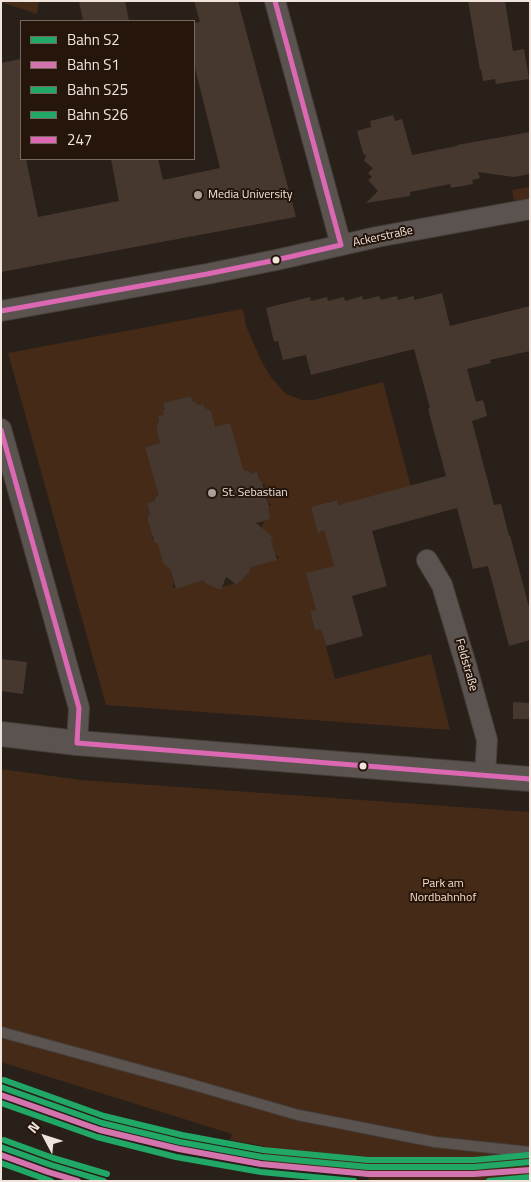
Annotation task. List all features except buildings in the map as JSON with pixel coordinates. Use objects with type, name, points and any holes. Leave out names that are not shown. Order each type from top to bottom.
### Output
[{"type":"street","points":[[275,1],[341,246]]},
{"type":"street","name":"Ackerstraße","points":[[1,311],[207,274],[377,237],[530,209]]},
{"type":"street","points":[[1,430],[79,708],[77,743]]},
{"type":"street","name":"Feldstraße","points":[[428,560],[442,585],[484,731],[487,743],[485,776]]},
{"type":"street","points":[[1,734],[77,743],[530,779]]},
{"type":"lane","points":[[1,1032],[298,1115],[435,1142],[530,1152]]},
{"type":"green space","points":[[39,1],[37,14],[1,2]]},
{"type":"green space","points":[[530,187],[530,198],[514,201],[512,190]]},
{"type":"green space","points":[[243,309],[246,326],[262,362],[270,376],[286,394],[302,400],[313,400],[383,382],[411,487],[338,505],[336,500],[312,507],[318,532],[324,530],[334,566],[307,573],[316,610],[310,612],[315,631],[321,629],[335,679],[431,654],[450,730],[106,705],[8,353]],"holes":[[[191,396],[193,402],[196,401],[197,405],[203,404],[211,425],[214,424],[241,470],[247,470],[250,474],[257,472],[259,476],[257,477],[262,485],[266,485],[264,488],[268,502],[271,505],[265,506],[271,519],[263,521],[264,524],[260,528],[273,537],[271,540],[275,555],[279,557],[277,560],[275,558],[265,561],[266,563],[263,564],[262,561],[252,564],[238,580],[240,582],[238,585],[235,583],[222,587],[221,590],[204,578],[202,581],[197,580],[187,586],[172,587],[174,584],[170,569],[155,538],[154,540],[151,538],[153,536],[149,520],[146,518],[152,516],[147,503],[155,501],[154,498],[160,492],[145,447],[160,443],[163,436],[158,435],[156,427],[159,421],[158,416],[164,415],[162,411],[165,410],[163,403]]]},
{"type":"green space","name":"Park am Nordbahnhof","points":[[1,769],[81,780],[530,812],[530,1178],[495,1181],[369,1181],[368,1174],[262,1165],[264,1146],[230,1140],[232,1134],[1,1062]]},
{"type":"rail line","name":"S25","points":[[4,1080],[104,1116],[182,1135],[263,1150],[368,1160],[474,1160],[529,1155]]},
{"type":"rail line","name":"S2","points":[[1,1087],[102,1123],[180,1142],[262,1157],[368,1167],[474,1167],[530,1162]]},
{"type":"rail line","name":"S1","points":[[1,1095],[100,1130],[179,1149],[261,1164],[368,1174],[474,1174],[530,1170]]},
{"type":"rail line","name":"S26","points":[[1,1103],[97,1137],[176,1157],[261,1172],[354,1181]]},
{"type":"rail line","name":"S25","points":[[4,1140],[53,1158],[107,1174]]},
{"type":"rail line","name":"S2","points":[[1,1147],[104,1181]]},
{"type":"rail line","name":"S1","points":[[1,1155],[78,1181]]},
{"type":"rail line","name":"S26","points":[[1,1163],[51,1181]]},
{"type":"rail line","name":"S26","points":[[489,1181],[530,1177]]},
{"type":"transit line","name":"247","points":[[275,1],[341,245]]},
{"type":"transit line","name":"247","points":[[1,311],[207,274],[341,245]]},
{"type":"transit line","name":"247","points":[[1,430],[79,708],[77,743]]},
{"type":"transit line","name":"247","points":[[77,743],[530,779]]},
{"type":"place","name":"Media University","points":[[198,195]]},
{"type":"place","name":"St. Sebastian","points":[[212,493]]}]
